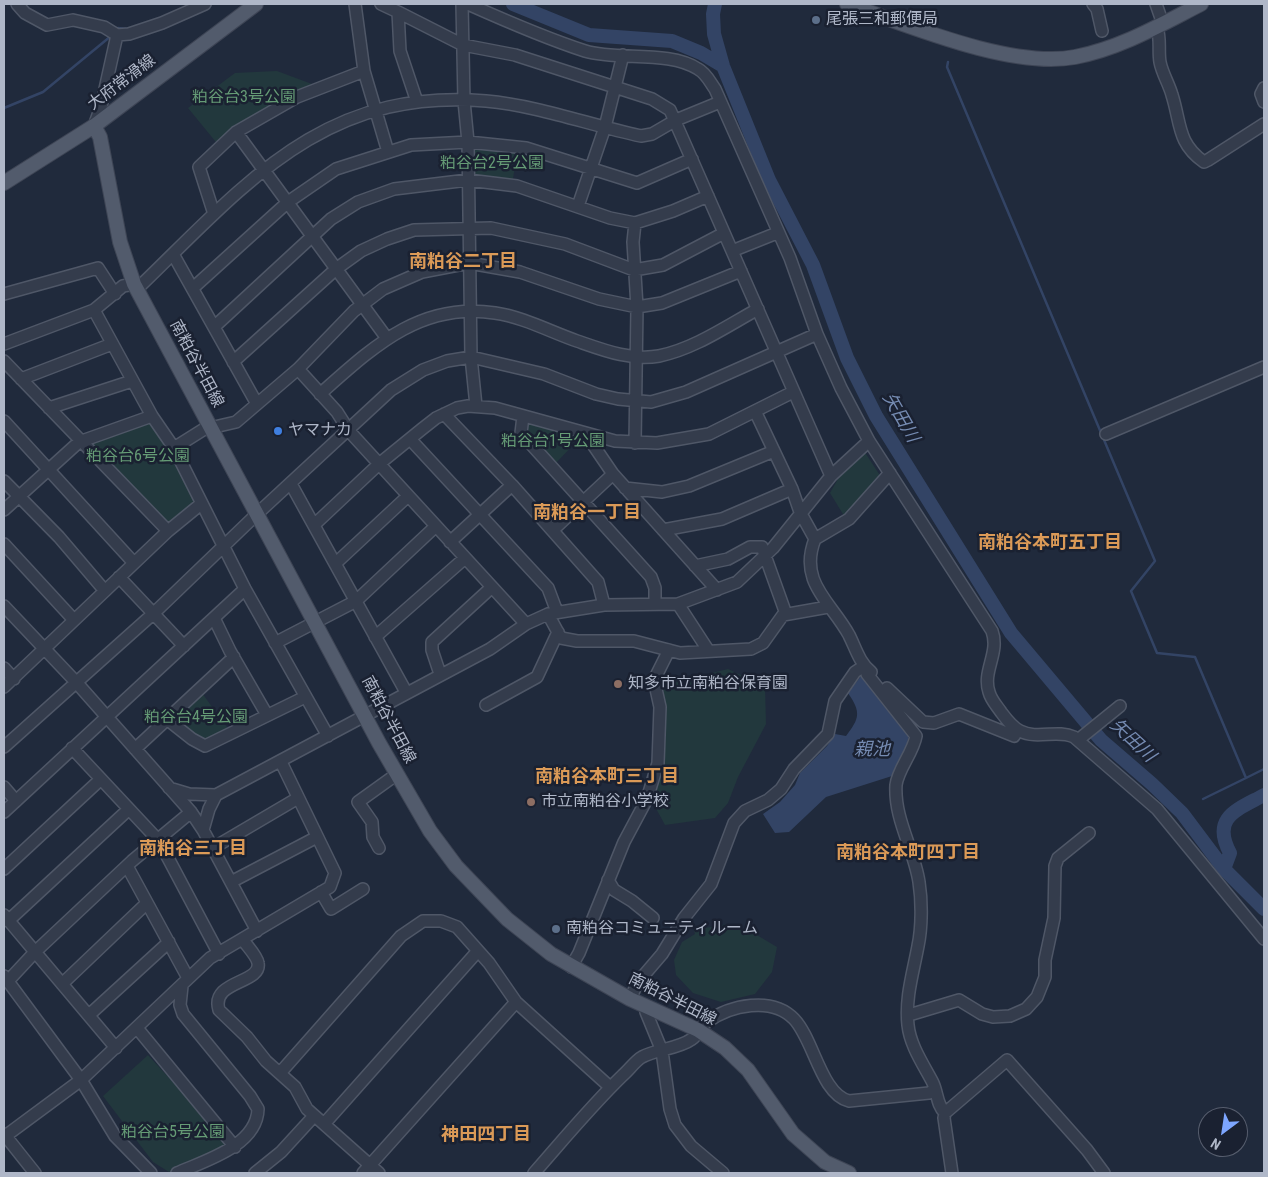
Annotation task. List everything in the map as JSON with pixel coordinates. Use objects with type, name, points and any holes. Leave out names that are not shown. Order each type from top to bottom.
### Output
[{"type":"main road","name":"大府常滑線","points":[[4,183],[94,126],[256,4]]},
{"type":"main road","points":[[847,4],[966,44],[1005,54],[1037,58],[1073,58],[1107,49],[1160,26],[1201,4]]},
{"type":"main road","name":"南粕谷半田線","points":[[94,126],[100,137],[120,242],[136,286],[209,427],[258,513],[315,622],[430,832],[472,884],[520,930],[572,967],[630,999],[698,1030],[738,1059],[782,1120],[804,1145],[825,1162],[847,1173]]},
{"type":"street","points":[[17,4],[25,13],[47,24],[74,20],[104,27],[117,35],[141,31],[184,8],[205,4]]},
{"type":"street","points":[[354,4],[364,71],[388,152]]},
{"type":"street","points":[[381,4],[462,45],[515,55],[664,104],[676,120],[831,476]]},
{"type":"street","points":[[462,4],[464,101],[468,142],[470,357],[476,406]]},
{"type":"street","points":[[468,4],[504,20],[587,51],[654,57],[697,68],[705,74],[720,102],[802,288],[817,334],[841,388],[869,441],[912,505],[943,559],[992,631],[995,646],[988,674],[989,692],[1007,721],[1018,730],[1035,736],[1065,734],[1080,738],[1157,808],[1264,939]]},
{"type":"street","points":[[1093,4],[1097,9],[1102,31]]},
{"type":"street","points":[[1156,4],[1160,26],[1160,62],[1172,95],[1180,132],[1196,156],[1204,162],[1264,124]]},
{"type":"street","points":[[398,12],[400,51],[417,102]]},
{"type":"street","points":[[94,126],[101,108],[117,35]]},
{"type":"street","points":[[578,206],[605,128],[623,55]]},
{"type":"street","points":[[214,214],[199,167],[236,132],[297,97],[364,71]]},
{"type":"street","points":[[1264,88],[1261,94],[1264,102]]},
{"type":"street","points":[[4,344],[94,310],[123,286],[136,286],[173,254],[263,169],[301,143],[329,127],[375,110],[417,102],[487,102],[552,112],[605,128],[641,136],[652,134],[676,120],[720,102]]},
{"type":"street","points":[[236,132],[386,338]]},
{"type":"street","points":[[192,288],[288,202],[336,169],[411,145],[468,142],[526,148],[637,183],[692,159]]},
{"type":"street","points":[[214,327],[331,219],[349,208],[388,190],[468,180],[517,186],[610,218],[635,223],[673,211],[708,196]]},
{"type":"street","points":[[635,223],[634,270],[637,307],[635,443]]},
{"type":"street","points":[[233,362],[336,269],[361,251],[387,239],[414,230],[491,228],[565,244],[634,270],[663,265],[724,233]]},
{"type":"street","points":[[732,251],[777,232]]},
{"type":"street","points":[[173,254],[257,404]]},
{"type":"street","points":[[174,448],[209,427],[236,422],[298,369],[362,304],[383,289],[409,276],[469,263],[520,272],[599,299],[637,307],[662,303],[741,271]]},
{"type":"street","points":[[4,294],[98,268],[115,294]]},
{"type":"street","points":[[320,394],[386,338],[413,323],[446,314],[470,312],[504,315],[615,354],[658,356],[677,350],[758,309]]},
{"type":"street","points":[[94,310],[152,416],[174,448],[245,589],[328,736]]},
{"type":"street","points":[[4,745],[154,613],[258,513],[349,431],[391,390],[423,370],[447,361],[470,357],[544,374],[596,394],[635,401],[665,399],[686,392],[776,350],[817,334]]},
{"type":"street","points":[[21,379],[112,344]]},
{"type":"street","points":[[4,361],[79,442],[168,531]]},
{"type":"street","points":[[1106,434],[1264,367]]},
{"type":"street","points":[[298,369],[337,412],[349,431],[526,624]]},
{"type":"street","points":[[49,408],[132,381]]},
{"type":"street","points":[[314,525],[379,464],[410,439],[444,414],[462,407],[495,408],[615,441],[635,443],[664,442],[709,434],[793,392]]},
{"type":"street","points":[[755,411],[792,489],[800,512],[815,539]]},
{"type":"street","points":[[444,414],[512,485],[598,582],[604,605]]},
{"type":"street","points":[[4,510],[79,442],[152,416]]},
{"type":"street","points":[[523,416],[521,433],[582,504],[650,577],[655,588],[655,604]]},
{"type":"street","points":[[4,421],[134,563]]},
{"type":"street","points":[[585,433],[613,474],[717,590]]},
{"type":"street","points":[[410,439],[548,588],[552,613],[561,638],[577,641],[634,641],[680,653],[751,649],[763,642],[777,621],[786,614],[828,607]]},
{"type":"street","points":[[169,788],[189,794],[216,795],[281,762],[406,692],[490,649],[526,624],[552,613],[604,605],[678,604],[737,582],[766,555],[831,476],[869,441]]},
{"type":"street","points":[[625,488],[662,492],[689,486],[774,451]]},
{"type":"street","points":[[890,473],[849,519],[815,539],[810,555],[811,569],[817,589],[849,634],[865,667],[866,674],[916,736],[914,746],[896,783],[897,802],[902,825],[914,860],[920,900],[919,944],[910,979],[908,1025],[913,1044],[935,1090],[939,1106],[945,1113]]},
{"type":"street","points":[[553,530],[613,474]]},
{"type":"street","points":[[4,481],[59,538],[105,591]]},
{"type":"street","points":[[291,484],[406,692]]},
{"type":"street","points":[[450,542],[512,485]]},
{"type":"street","points":[[664,530],[722,519],[792,489]]},
{"type":"street","points":[[336,563],[408,496]]},
{"type":"street","points":[[4,688],[168,531],[201,504]]},
{"type":"street","points":[[275,643],[356,601],[436,526]]},
{"type":"street","points":[[4,544],[74,620]]},
{"type":"street","points":[[695,566],[728,559],[750,547],[762,546],[786,614]]},
{"type":"street","points":[[376,638],[464,558]]},
{"type":"street","points":[[119,577],[184,646]]},
{"type":"street","points":[[440,674],[432,650],[432,642],[492,588]]},
{"type":"street","points":[[4,812],[245,589]]},
{"type":"street","points":[[678,604],[708,650]]},
{"type":"street","points":[[4,606],[76,682],[191,812],[204,830],[257,932]]},
{"type":"street","points":[[214,618],[267,716]]},
{"type":"street","points":[[486,705],[537,677],[558,632]]},
{"type":"street","points":[[572,967],[630,829],[647,799],[658,763],[660,707],[654,680],[669,650]]},
{"type":"street","points":[[135,749],[234,657]]},
{"type":"street","points":[[865,667],[923,722],[934,723],[959,714],[1014,736],[1018,730]]},
{"type":"street","points":[[630,999],[638,982],[662,954],[684,918],[711,884],[734,823],[745,811],[775,794],[794,769],[828,734],[834,701],[856,672],[865,667]]},
{"type":"street","points":[[4,668],[14,679]]},
{"type":"street","points":[[168,720],[192,739],[205,746],[305,697]]},
{"type":"street","points":[[1080,738],[1120,706]]},
{"type":"street","points":[[72,748],[159,841],[219,954]]},
{"type":"street","points":[[35,1173],[4,1135],[81,1080],[210,958],[257,932],[330,887],[335,873],[281,762]]},
{"type":"street","points":[[379,848],[373,837],[372,822],[358,802],[397,774]]},
{"type":"street","points":[[4,868],[101,779]]},
{"type":"street","points":[[4,787],[16,801]]},
{"type":"street","points":[[204,830],[209,809],[216,795]]},
{"type":"street","points":[[213,848],[298,798]]},
{"type":"street","points":[[116,1048],[6,918],[129,809]]},
{"type":"street","points":[[152,1173],[115,1136],[81,1080],[6,979],[127,866],[159,841],[191,812]]},
{"type":"street","points":[[909,1015],[959,1000],[982,1014],[993,1017],[1010,1016],[1026,1008],[1037,997],[1045,977],[1044,960],[1054,918],[1055,866],[1058,858],[1089,832]]},
{"type":"street","points":[[231,882],[317,837]]},
{"type":"street","points":[[127,866],[168,942],[185,982],[180,1005],[183,1014],[250,1096],[258,1109],[255,1121],[235,1147],[176,1173]]},
{"type":"street","points":[[608,880],[614,890],[632,901],[653,918]]},
{"type":"street","points":[[321,892],[331,909],[363,889]]},
{"type":"street","points":[[62,984],[147,904]]},
{"type":"street","points":[[280,1073],[387,951],[414,925],[429,921],[447,922],[468,937],[477,952],[489,963],[516,1002],[610,1087]]},
{"type":"street","points":[[243,940],[258,963],[257,969],[254,975],[235,983],[222,993],[218,999],[219,1010],[247,1037],[266,1062],[295,1086],[307,1109],[367,1169],[379,1173]]},
{"type":"street","points":[[89,1015],[168,942]]},
{"type":"street","points":[[324,1124],[477,952]]},
{"type":"street","points":[[367,1169],[516,1002]]},
{"type":"street","points":[[534,1173],[610,1087],[641,1057],[692,1039],[705,1023],[727,1010],[758,1006],[779,1008],[786,1012],[802,1029],[832,1090],[841,1099],[849,1101],[929,1093],[935,1090]]},
{"type":"street","points":[[648,1007],[646,1012],[662,1051],[670,1108],[675,1125],[691,1146],[723,1173]]},
{"type":"street","points":[[137,1028],[235,1147]]},
{"type":"street","points":[[952,1173],[944,1118],[945,1113],[1007,1060],[1087,1150],[1104,1173]]},
{"type":"street","points":[[255,1173],[281,1152],[314,1116]]},
{"type":"green space","name":"粕谷台3号公園","points":[[277,71],[320,87],[220,147],[188,108],[235,73]]},
{"type":"green space","name":"粕谷台2号公園","points":[[468,142],[518,147],[512,185],[468,180]]},
{"type":"green space","name":"粕谷台6号公園","points":[[152,416],[201,504],[168,531],[79,442]]},
{"type":"green space","name":"粕谷台1号公園","points":[[523,416],[585,433],[552,467],[521,433]]},
{"type":"green space","points":[[864,451],[881,477],[846,519],[830,493],[838,479]]},
{"type":"green space","points":[[728,669],[765,686],[766,724],[738,777],[728,803],[715,818],[665,825],[653,803],[651,775],[666,737],[663,685]]},
{"type":"green space","name":"粕谷台4号公園","points":[[199,689],[232,734],[205,746],[168,720]]},
{"type":"green space","points":[[727,924],[750,931],[777,947],[772,972],[755,994],[721,1002],[693,993],[676,975],[674,960],[682,942],[695,934],[694,930]]},
{"type":"green space","name":"粕谷台5号公園","points":[[148,1055],[227,1141],[228,1147],[169,1172],[153,1162],[103,1096]]},
{"type":"water","name":"親池","points":[[861,676],[909,734],[907,744],[892,776],[826,797],[789,832],[775,833],[763,814],[780,802],[795,785],[800,773],[827,746],[835,734],[846,736],[851,730],[856,719],[857,710],[848,693]]},
{"type":"waterway","name":"矢田川","points":[[513,4],[589,35],[672,41],[701,53],[723,66]]},
{"type":"waterway","name":"矢田川","points":[[715,4],[713,14],[714,34],[723,66],[769,180],[813,265],[847,358],[876,416],[1011,633],[1101,740],[1182,813],[1224,869],[1264,909]]},
{"type":"waterway","points":[[116,30],[118,28],[127,29]]},
{"type":"waterway","points":[[4,108],[43,92],[111,36]]},
{"type":"waterway","points":[[948,62],[947,67],[1155,561],[1131,591],[1157,653],[1195,657],[1246,778],[1203,799]]},
{"type":"waterway","points":[[1246,778],[1264,769]]},
{"type":"waterway","points":[[1224,869],[1230,853],[1225,841],[1225,823],[1236,810],[1264,795]]},
{"type":"place","name":"尾張三和郵便局","points":[[816,20]]},
{"type":"place","name":"ヤマナカ","points":[[278,431]]},
{"type":"place","name":"知多市立南粕谷保育園","points":[[618,684]]},
{"type":"place","name":"市立南粕谷小学校","points":[[531,802]]},
{"type":"place","name":"南粕谷コミュニティルーム","points":[[556,929]]},
{"type":"district","name":"南粕谷二丁目","points":[[463,262]]},
{"type":"district","name":"南粕谷一丁目","points":[[587,513]]},
{"type":"district","name":"南粕谷本町五丁目","points":[[1050,543]]},
{"type":"district","name":"南粕谷本町三丁目","points":[[607,777]]},
{"type":"district","name":"南粕谷三丁目","points":[[193,849]]},
{"type":"district","name":"南粕谷本町四丁目","points":[[908,853]]},
{"type":"district","name":"神田四丁目","points":[[486,1135]]}]
